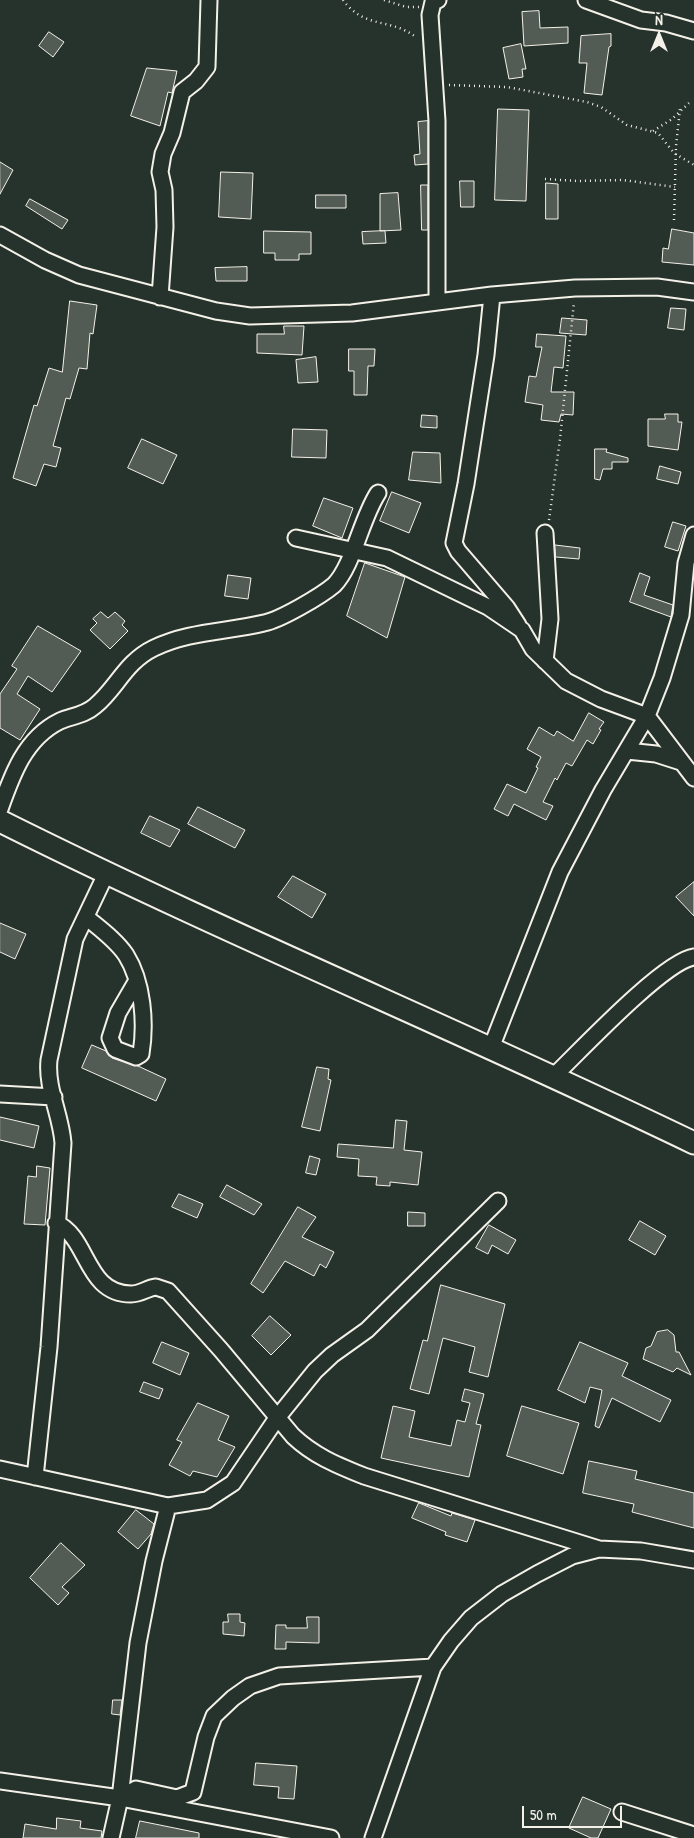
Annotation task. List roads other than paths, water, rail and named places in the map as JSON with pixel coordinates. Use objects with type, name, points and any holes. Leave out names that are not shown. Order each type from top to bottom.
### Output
[{"type":"street","points":[[160,296],[165,227],[164,190],[160,172],[163,154],[172,133],[182,92],[196,82],[207,67],[209,0]]},
{"type":"street","points":[[586,0],[642,20],[666,23],[694,31]]},
{"type":"street","points":[[434,4],[431,57],[435,85],[438,302]]},
{"type":"street","points":[[0,235],[62,269],[216,311],[250,316],[352,313],[492,295],[575,288],[657,287],[694,292]]},
{"type":"street","points":[[492,295],[486,356],[466,484],[454,543],[461,555],[507,608],[533,648],[545,661],[566,681],[601,699],[647,716],[694,778]]},
{"type":"street","points":[[0,809],[18,762],[42,732],[60,721],[96,706],[135,660],[153,648],[196,633],[267,623],[322,594],[335,584],[344,571],[364,519],[378,493]]},
{"type":"street","points":[[545,534],[550,619],[545,661]]},
{"type":"street","points":[[491,1048],[560,872],[603,790],[647,716],[662,678],[681,615],[686,562],[694,535]]},
{"type":"street","points":[[296,538],[353,551],[368,552],[387,558],[488,607],[522,630]]},
{"type":"street","points":[[627,751],[656,754],[681,762]]},
{"type":"street","points":[[0,821],[106,874],[554,1076],[694,1143]]},
{"type":"street","points":[[35,1477],[49,1347],[56,1223],[63,1143],[62,1127],[48,1078],[49,1060],[75,939],[106,874]]},
{"type":"street","points":[[86,917],[125,953],[134,970],[136,982]]},
{"type":"street","points":[[554,1076],[652,982],[674,966],[694,957]]},
{"type":"street","points":[[0,1094],[54,1098]]},
{"type":"street","points":[[0,1468],[168,1506],[207,1500],[233,1483],[277,1418],[321,1366],[367,1330],[498,1201]]},
{"type":"street","points":[[56,1223],[69,1232],[92,1271],[111,1288],[128,1294],[143,1292],[156,1286],[168,1291],[222,1350],[277,1418],[306,1448],[328,1462],[364,1476],[599,1549],[641,1551],[694,1560]]},
{"type":"street","points":[[111,1838],[120,1798],[138,1643],[154,1561],[168,1506]]},
{"type":"street","points":[[373,1838],[433,1667],[451,1641],[471,1618],[502,1594],[572,1556],[599,1549]]},
{"type":"street","points":[[120,1798],[136,1789],[177,1798],[192,1792],[214,1716],[233,1698],[250,1686],[279,1676],[433,1667]]},
{"type":"street","points":[[0,1780],[120,1798],[331,1838]]},
{"type":"street","points":[[622,1812],[694,1835]]}]
